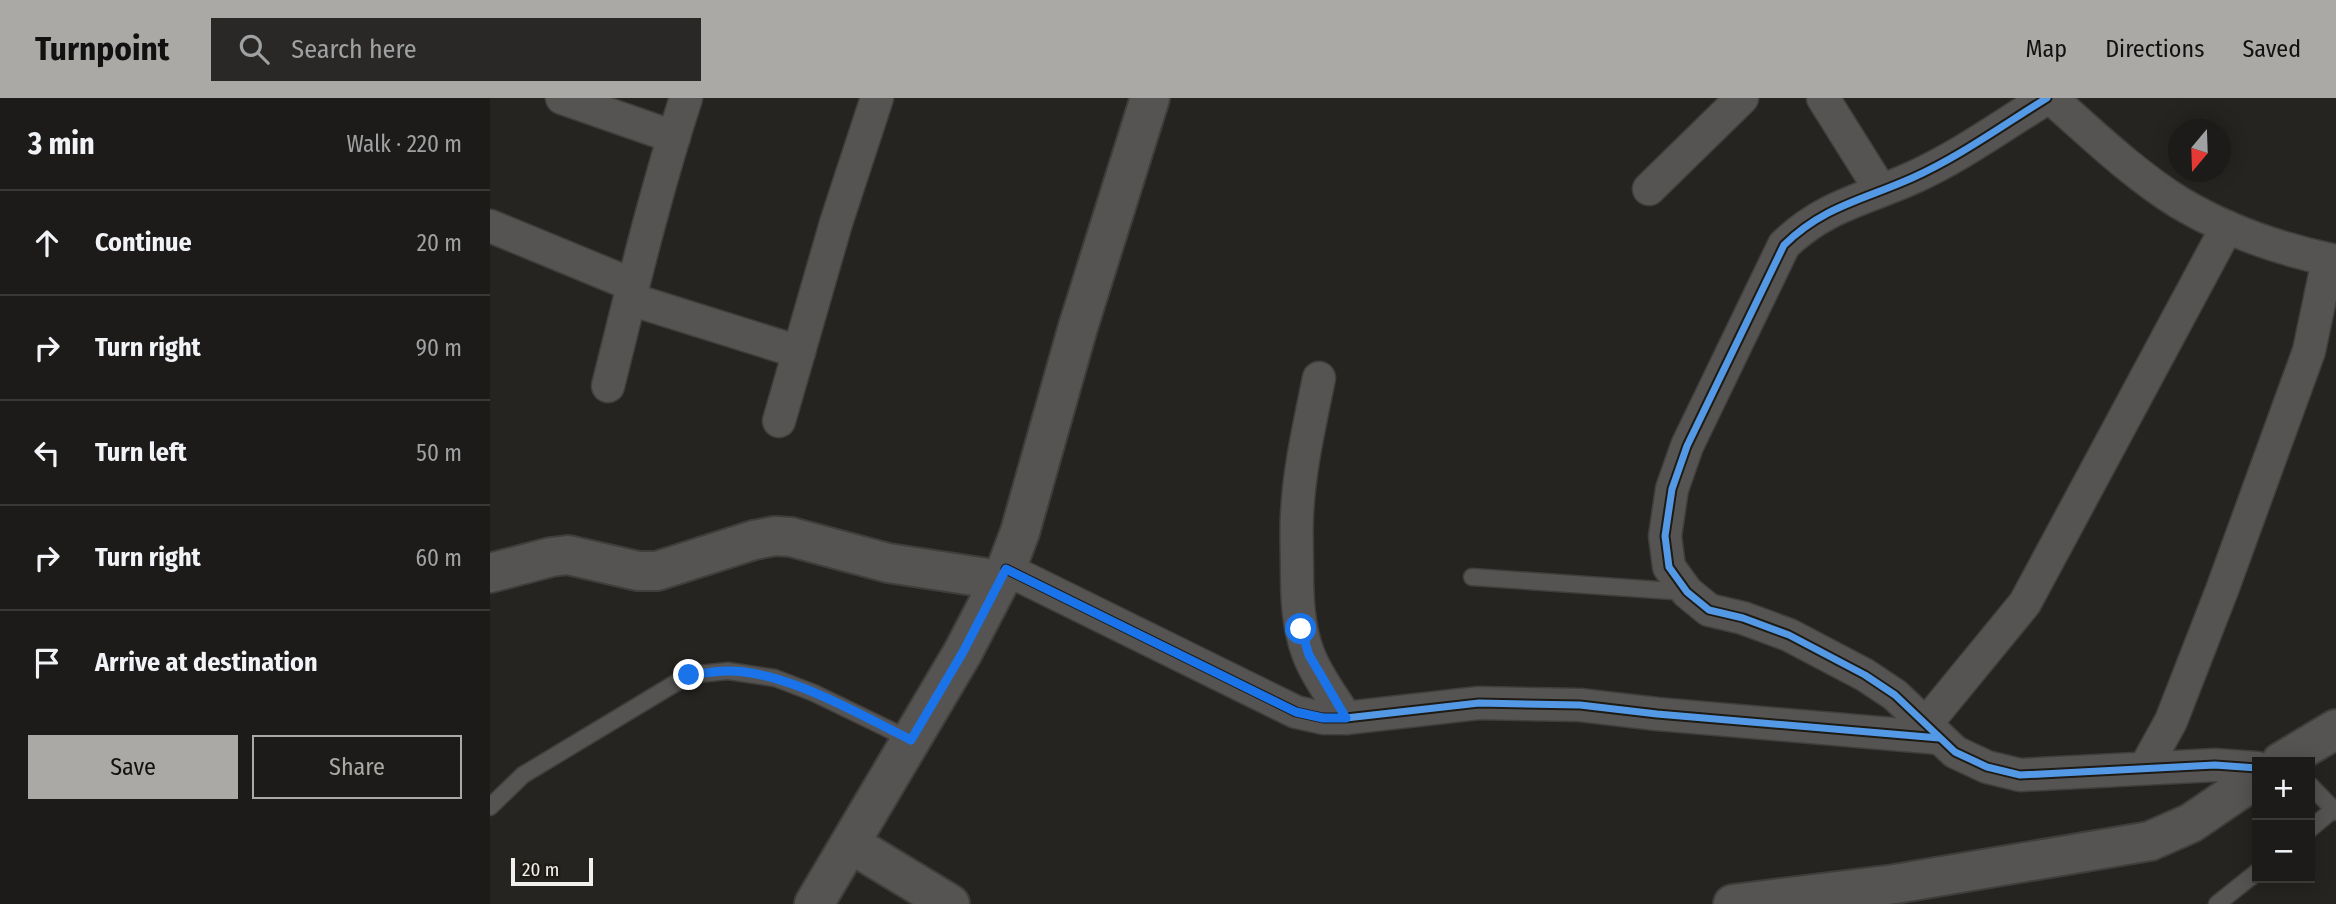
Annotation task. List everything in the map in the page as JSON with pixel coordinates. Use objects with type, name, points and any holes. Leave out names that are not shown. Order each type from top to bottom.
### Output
[{"type":"street","points":[[562,98],[674,137]]},
{"type":"street","points":[[608,386],[631,292],[687,98]]},
{"type":"street","points":[[779,421],[836,223],[877,98]]},
{"type":"street","points":[[814,904],[963,652],[1003,574],[1020,532],[1078,327],[1150,98]]},
{"type":"street","points":[[1649,189],[1742,98]]},
{"type":"street","points":[[1823,98],[1880,190]]},
{"type":"street","points":[[2145,768],[2171,721],[2222,590],[2309,351],[2332,260],[2278,246],[2227,227],[2180,203],[2049,98],[1912,178],[1824,213],[1784,245],[1693,434],[1672,489],[1665,536],[1669,567],[1687,592],[1709,610],[1743,618],[1777,631],[1826,653],[1865,675],[1895,695],[1955,752],[1976,762],[2020,775],[2215,765],[2252,767]]},
{"type":"street","points":[[490,226],[631,292],[799,352]]},
{"type":"street","points":[[1932,731],[2025,603],[2227,227]]},
{"type":"street","points":[[1319,378],[1299,490],[1297,600],[1301,629],[1309,655],[1346,718]]},
{"type":"street","points":[[490,573],[569,555],[638,572],[657,571],[754,540],[775,536],[791,537],[888,563],[1003,574],[1296,712],[1323,718],[1346,718],[1479,703],[1580,705],[1657,714],[1932,731]]},
{"type":"street","points":[[2297,757],[2336,729]]},
{"type":"street","points":[[1733,904],[1895,884],[2150,841],[2191,823],[2252,786]]},
{"type":"street","points":[[851,844],[950,904]]},
{"type":"lane","points":[[1472,577],[1687,592]]},
{"type":"lane","points":[[490,807],[523,775],[689,675],[728,671],[775,678],[814,692],[911,740]]},
{"type":"lane","points":[[2315,795],[2335,810],[2315,825]]},
{"type":"lane","points":[[2217,904],[2252,876]]},
{"type":"cycle path","points":[[2047,98],[1929,170],[1829,212],[1784,245],[1687,446],[1672,489],[1665,536],[1669,567],[1687,592],[1709,610],[1743,618],[1789,635],[1865,675],[1895,695],[1955,752],[1987,767],[2020,775],[2215,765],[2252,768]]},
{"type":"cycle path","points":[[1006,569],[1296,712],[1323,718],[1346,718],[1479,703],[1580,705],[1939,738]]},
{"type":"route","points":[[689,675],[728,671],[775,678],[814,692],[911,740],[963,652],[1006,569],[1296,712],[1323,718],[1346,718],[1320,677],[1309,655],[1301,629]]}]
